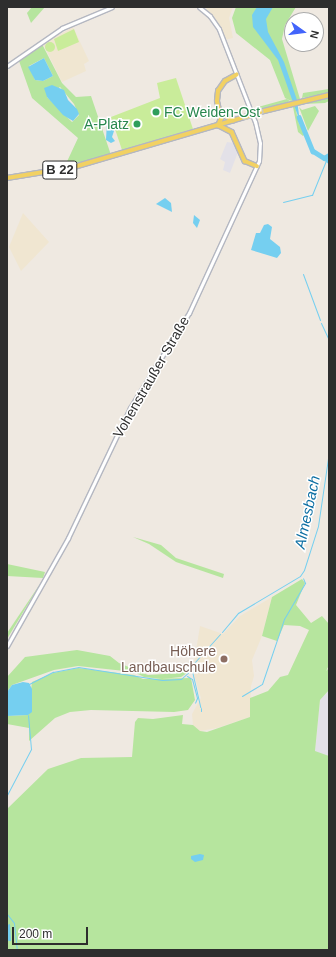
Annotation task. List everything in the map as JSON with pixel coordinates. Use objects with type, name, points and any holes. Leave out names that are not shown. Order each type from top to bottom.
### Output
[{"type":"main road","points":[[7,66],[62,28],[112,7]]},
{"type":"main road","points":[[199,7],[206,12]]},
{"type":"main road","name":"Vohenstraußer Straße","points":[[7,646],[68,538],[130,408],[192,307],[257,166],[260,143],[255,122],[219,29],[202,7]]},
{"type":"main road","points":[[217,126],[221,122],[218,91],[225,81],[236,75]]},
{"type":"main road","name":"B 22","points":[[7,178],[74,167],[217,126],[260,112],[329,95]]},
{"type":"main road","points":[[221,113],[226,119],[235,120],[232,132]]},
{"type":"main road","points":[[217,126],[228,128],[232,132],[242,157],[257,166]]},
{"type":"shaded area","points":[[205,7],[233,7],[229,18],[233,38],[224,40],[220,27]]},
{"type":"shaded area","points":[[73,27],[89,61],[84,64],[86,71],[62,82],[43,44]]},
{"type":"shaded area","points":[[227,142],[234,143],[238,152],[230,173],[223,170],[225,162],[220,159]]},
{"type":"shaded area","points":[[23,213],[49,242],[21,271],[9,247]]},
{"type":"shaded area","points":[[272,597],[262,636],[252,660],[254,676],[251,686],[250,717],[217,728],[200,731],[193,725],[192,714],[201,698],[194,675],[194,663],[200,626],[223,634],[240,616]]},
{"type":"shaded area","points":[[329,690],[329,756],[315,752],[320,700]]},
{"type":"green space","points":[[32,7],[45,7],[31,23],[27,13]]},
{"type":"green space","points":[[236,7],[296,7],[293,12],[284,12],[284,30],[282,39],[284,52],[286,52],[300,99],[291,101],[285,98],[270,60],[236,33],[232,18]]},
{"type":"green space","points":[[74,29],[79,42],[58,51],[54,39]]},
{"type":"green space","points":[[48,42],[52,42],[55,47],[52,52],[48,52],[45,49],[45,45]]},
{"type":"green space","points":[[42,44],[62,83],[76,97],[91,96],[111,155],[64,168],[78,138],[32,98],[19,61]],"holes":[[[44,58],[53,76],[43,81],[35,80],[29,66]],[[60,87],[74,104],[79,115],[72,122],[47,97]]]},
{"type":"green space","name":"FC Weiden-Ost","points":[[176,78],[193,129],[122,150],[111,117],[160,98],[157,83]]},
{"type":"green space","points":[[329,89],[329,93],[302,98],[303,93]]},
{"type":"green space","points":[[329,97],[329,101],[325,103],[304,104]]},
{"type":"green space","points":[[287,99],[290,101],[255,110],[258,107]]},
{"type":"green space","points":[[295,106],[299,124],[305,134],[303,136],[298,132],[293,107]]},
{"type":"green space","points":[[315,106],[319,111],[308,131],[299,107],[302,110]]},
{"type":"green space","points":[[133,537],[161,545],[176,558],[224,574],[223,578],[176,562],[149,544]]},
{"type":"green space","points":[[7,564],[45,572],[43,578],[7,576]]},
{"type":"green space","points":[[302,579],[305,583],[296,605],[311,623],[322,616],[329,624],[329,665],[326,671],[329,668],[329,690],[320,700],[315,751],[329,756],[329,950],[7,950],[7,809],[48,769],[81,758],[132,757],[135,722],[138,718],[153,719],[183,715],[182,724],[193,725],[200,731],[207,732],[250,717],[250,698],[268,691],[280,677],[288,675],[309,630],[300,626],[284,625],[277,641],[262,636],[272,597]]},
{"type":"green space","points":[[42,581],[7,639],[7,633]]},
{"type":"green space","points":[[77,650],[110,656],[119,663],[148,675],[181,673],[189,668],[190,671],[181,677],[162,679],[144,677],[134,672],[78,666],[54,670],[12,685],[7,692],[7,677],[25,657]]},
{"type":"green space","points":[[78,668],[134,675],[143,679],[191,678],[195,700],[188,710],[174,712],[91,710],[70,712],[55,718],[29,741],[29,728],[7,724],[7,716],[28,715],[32,682],[53,673]]},
{"type":"water","points":[[257,7],[273,7],[266,19],[268,32],[284,62],[297,100],[300,122],[278,60],[253,27],[252,15]]},
{"type":"water","points":[[44,58],[53,76],[43,81],[35,80],[28,67]]},
{"type":"water","points":[[52,85],[64,90],[68,100],[77,109],[79,114],[73,121],[63,115],[47,97],[44,88]]},
{"type":"water","points":[[107,120],[110,120],[114,131],[112,137],[115,141],[111,143],[106,140]]},
{"type":"water","points":[[165,198],[171,203],[172,212],[156,204]]},
{"type":"water","points":[[194,215],[200,220],[197,228],[193,223]]},
{"type":"water","points":[[268,224],[272,227],[270,239],[280,247],[281,253],[277,258],[251,250],[256,233],[260,233],[264,225]]},
{"type":"water","points":[[23,682],[29,683],[32,689],[32,712],[28,715],[7,716],[7,692],[12,685]]},
{"type":"water","points":[[200,854],[204,855],[203,860],[195,862],[191,859],[191,856]]},
{"type":"water","points":[[10,924],[11,941],[9,941],[7,940],[7,925]]},
{"type":"waterway","points":[[299,117],[313,151],[324,158],[329,155]]},
{"type":"waterway","points":[[324,158],[329,162]]},
{"type":"waterway","points":[[283,202],[312,195],[326,160]]},
{"type":"waterway","points":[[303,274],[320,320]]},
{"type":"waterway","points":[[321,323],[329,340]]},
{"type":"waterway","name":"Almesbach","points":[[328,456],[329,445]]},
{"type":"waterway","name":"Almesbach","points":[[222,632],[238,613],[300,576],[304,570],[318,526],[328,458]]},
{"type":"waterway","name":"Almesbach","points":[[242,696],[262,684],[284,619],[305,583],[303,578]]},
{"type":"waterway","points":[[194,663],[220,634]]},
{"type":"waterway","name":"Almesbach","points":[[29,684],[53,672],[78,667],[162,680],[181,679],[192,669]]},
{"type":"waterway","name":"Almesbach","points":[[192,671],[200,707]]},
{"type":"waterway","name":"Almesbach","points":[[187,676],[192,679],[197,698],[195,703]]},
{"type":"waterway","name":"Almesbach","points":[[7,795],[31,749],[28,715]]},
{"type":"waterway","name":"Almesbach","points":[[7,914],[14,923],[17,950]]},
{"type":"place","name":"FC Weiden-Ost","points":[[156,112]]},
{"type":"place","name":"A-Platz","points":[[137,124]]},
{"type":"place","name":"Höhere Landbauschule","points":[[224,659]]}]
